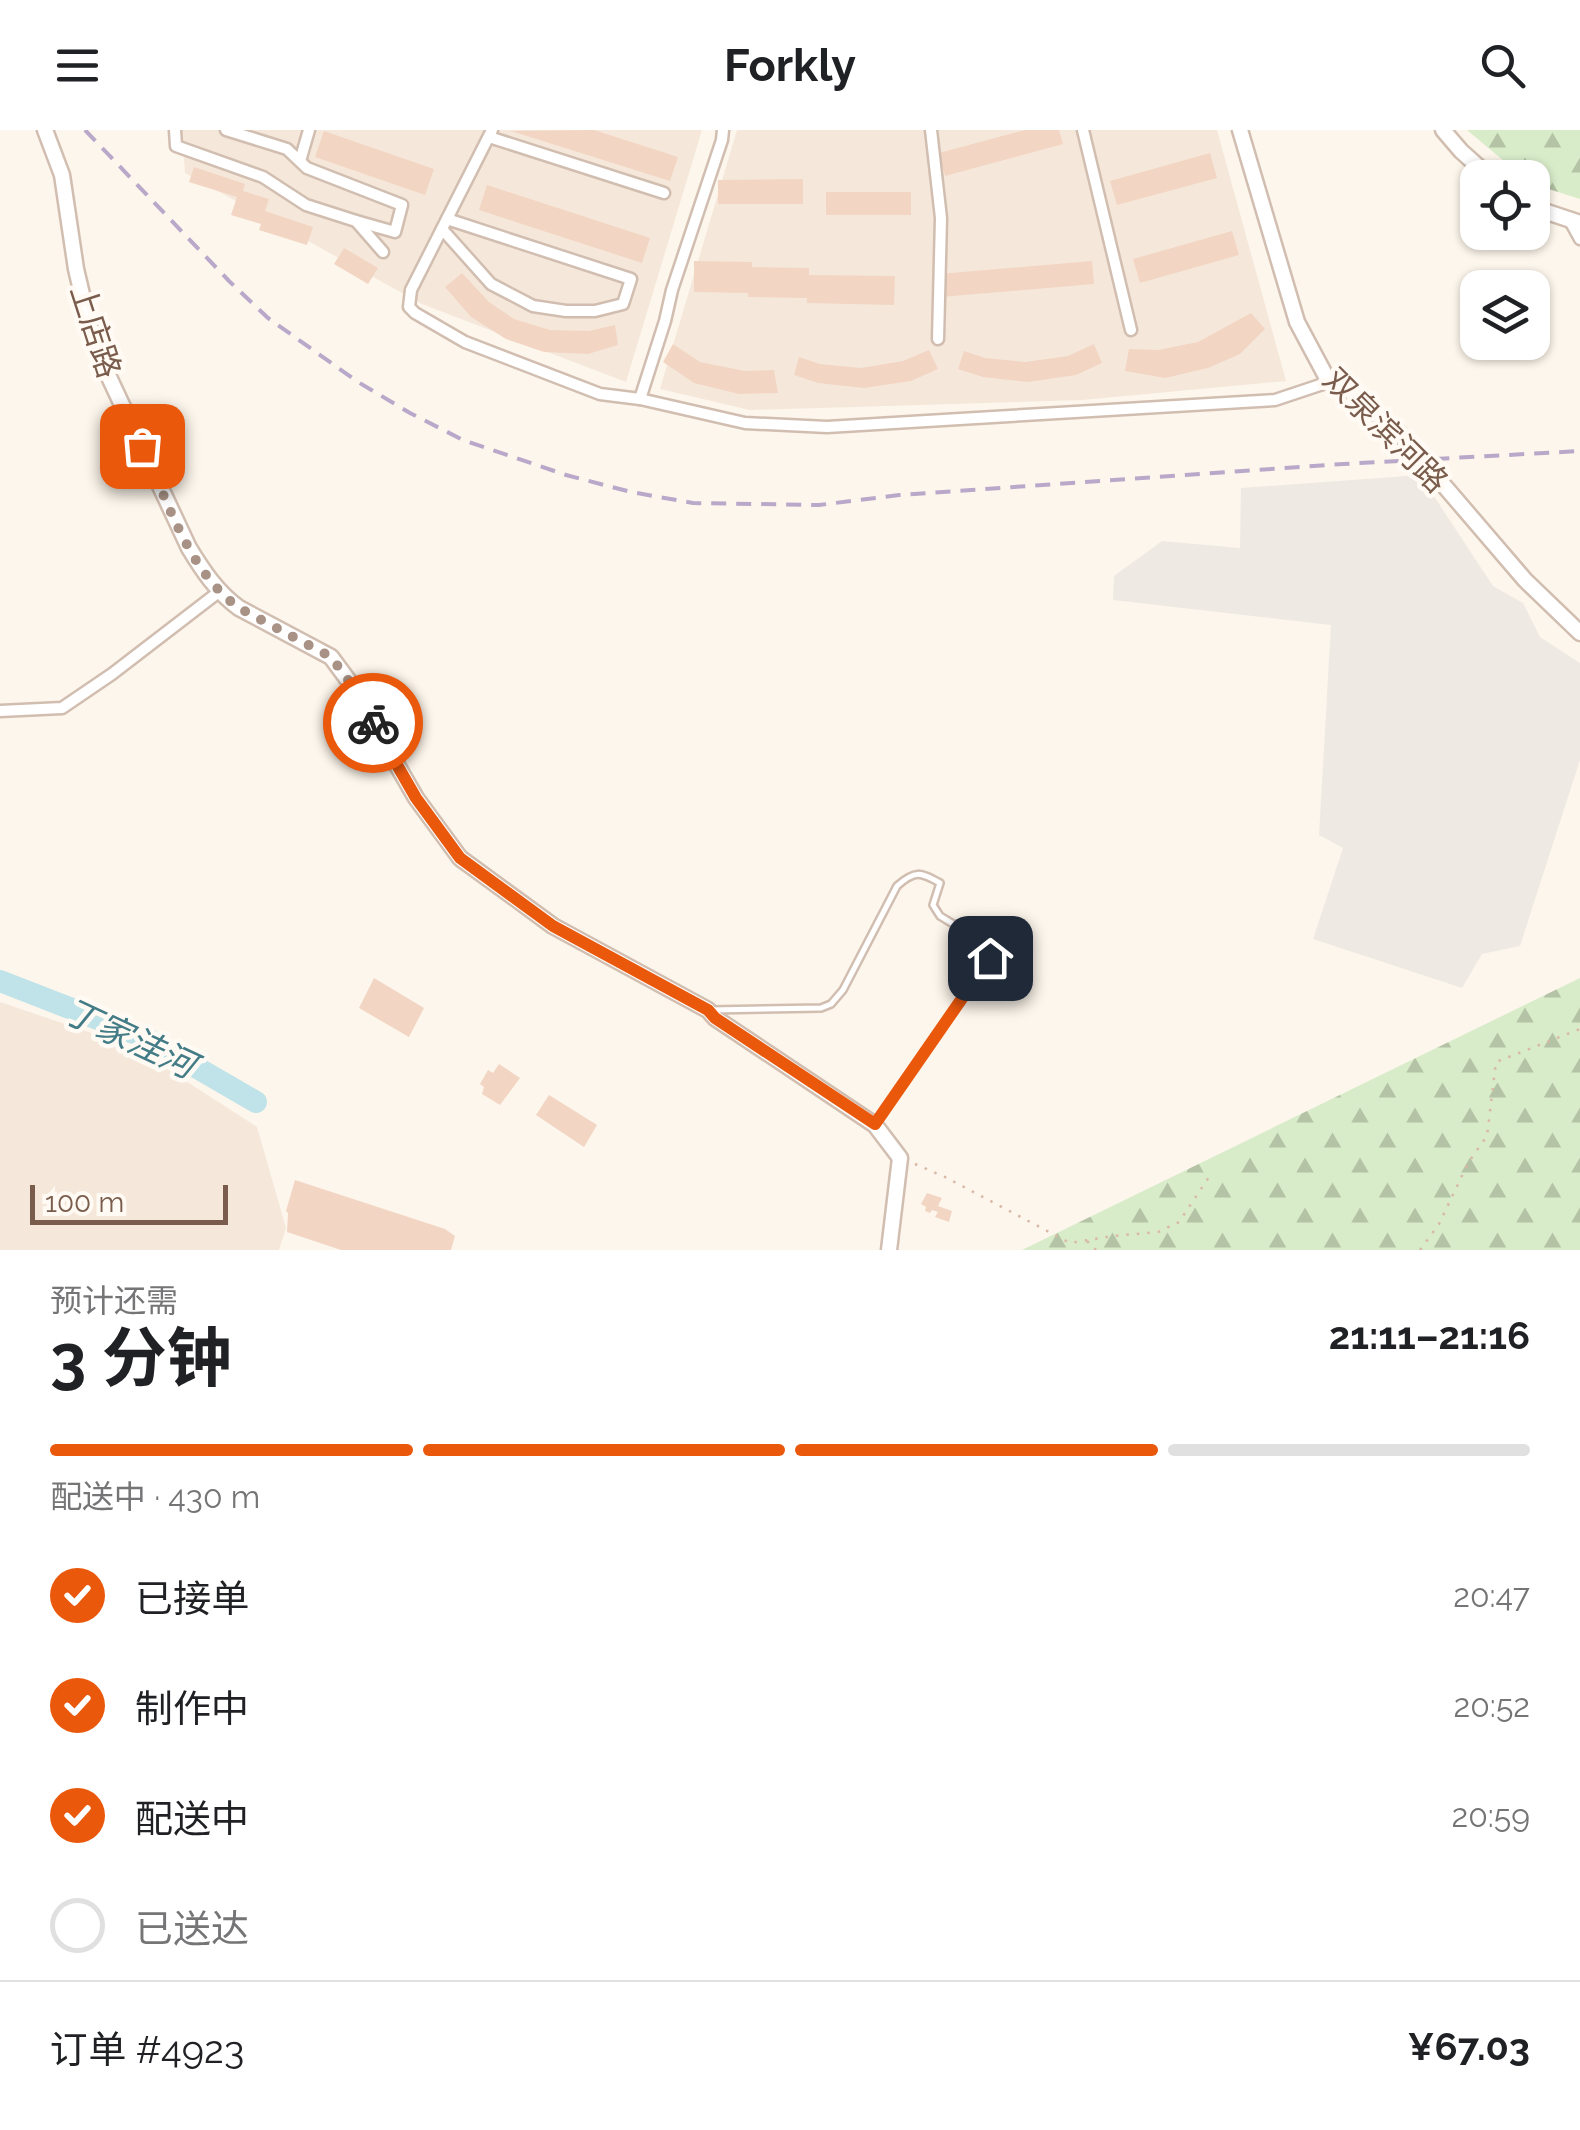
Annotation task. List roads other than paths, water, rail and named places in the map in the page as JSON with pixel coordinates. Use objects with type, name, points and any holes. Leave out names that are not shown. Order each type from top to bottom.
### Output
[{"type":"street","name":"上店路","points":[[44,130],[62,174],[76,269],[94,345],[207,577],[239,608],[331,657],[416,798],[460,858],[553,926],[708,1010],[875,1124],[900,1158],[889,1250]]},
{"type":"street","points":[[176,130],[176,146],[263,176],[306,205],[395,232],[402,205],[307,168],[286,149],[226,130]]},
{"type":"street","points":[[300,161],[308,130]]},
{"type":"street","points":[[640,399],[722,130]]},
{"type":"street","points":[[931,130],[940,218],[938,338]]},
{"type":"street","points":[[1083,130],[1131,330]]},
{"type":"street","name":"双泉滨河路","points":[[1240,130],[1297,322],[1329,382],[1342,384],[1399,433],[1525,580],[1580,633]]},
{"type":"street","points":[[1443,130],[1470,160]]},
{"type":"street","points":[[664,193],[491,134],[411,290],[409,307],[464,342],[600,394],[745,423],[826,427],[1275,400],[1329,382]]},
{"type":"street","points":[[1550,212],[1574,221],[1580,240]]},
{"type":"street","points":[[356,221],[383,252]]},
{"type":"street","points":[[445,224],[632,278],[623,304],[595,311],[533,306],[491,284],[445,224]]},
{"type":"street","points":[[0,711],[62,708],[220,591]]},
{"type":"lane","points":[[708,1010],[822,1008],[831,1004],[843,990],[898,886],[911,874],[924,874],[940,883],[934,905],[940,916],[978,939],[990,958],[875,1124]]},
{"type":"waterway","name":"丁家洼河","points":[[0,981],[144,1037],[256,1102]]},
{"type":"railway","points":[[85,130],[268,318],[358,382],[463,440],[631,492],[693,503],[819,505],[899,495],[1580,451]]}]
